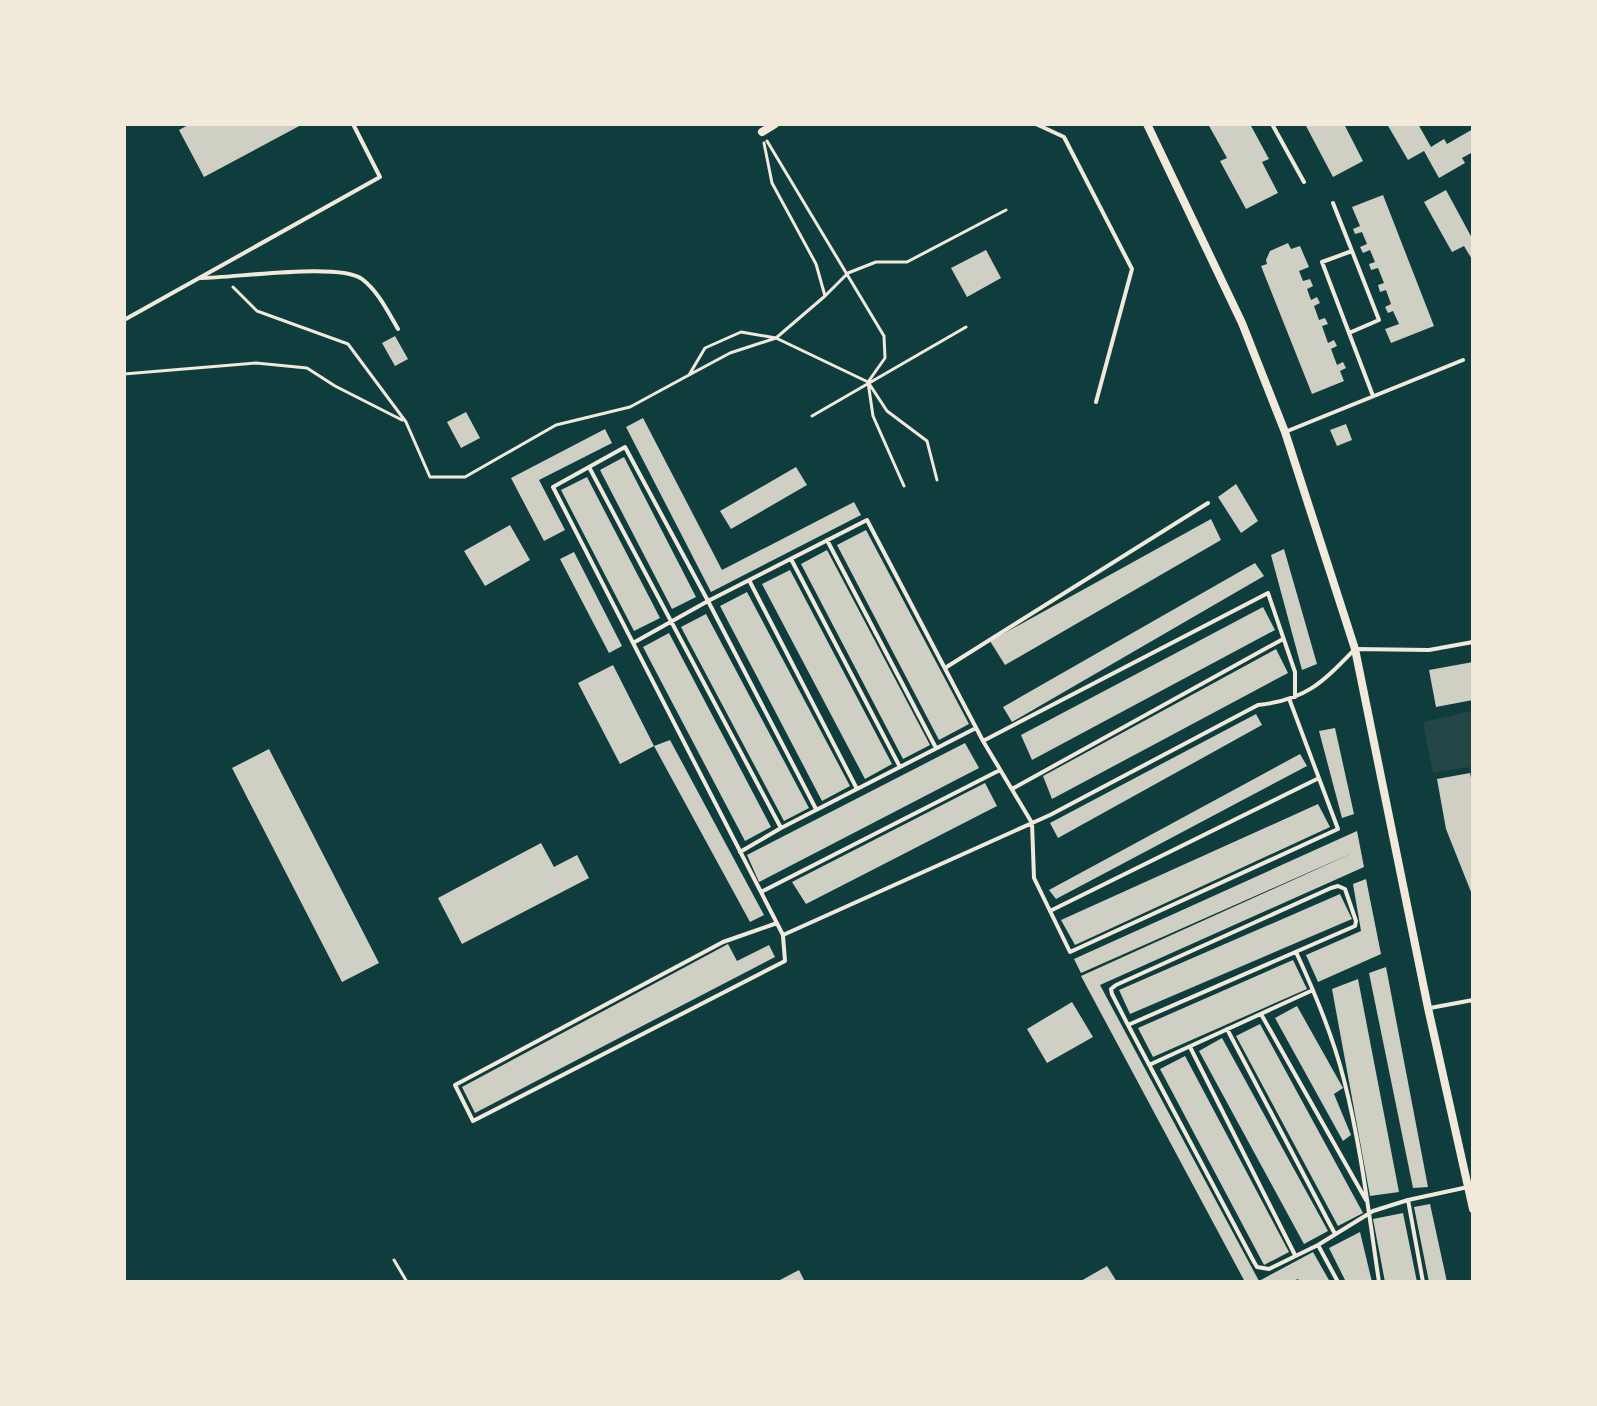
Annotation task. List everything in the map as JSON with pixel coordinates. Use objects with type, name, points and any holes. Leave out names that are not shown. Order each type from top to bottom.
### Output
[{"type":"street","points":[[762,132],[775,124]]},
{"type":"street","points":[[1147,124],[1242,323],[1285,432],[1355,649],[1428,1008],[1473,1209]]},
{"type":"lane","points":[[124,320],[380,177],[353,124]]},
{"type":"lane","points":[[1036,124],[1064,137],[1132,269],[1096,402]]},
{"type":"lane","points":[[1272,124],[1304,182]]},
{"type":"lane","points":[[1333,203],[1379,320],[1349,333]]},
{"type":"lane","points":[[1352,251],[1322,262],[1373,396]]},
{"type":"lane","points":[[199,278],[332,270],[360,277],[375,293],[398,329]]},
{"type":"lane","points":[[1285,432],[1463,360]]},
{"type":"lane","points":[[777,923],[723,942],[455,1085],[473,1121],[785,961],[783,935],[777,923],[761,892],[740,852],[553,487],[625,447],[816,809]]},
{"type":"lane","points":[[589,467],[781,828]]},
{"type":"lane","points":[[945,668],[1208,503]]},
{"type":"lane","points":[[633,643],[867,520],[983,741],[1032,823],[1034,878],[1070,952],[1338,829],[1292,698],[1295,672],[1268,593],[983,741]]},
{"type":"lane","points":[[827,540],[936,748]]},
{"type":"lane","points":[[791,559],[900,767]]},
{"type":"lane","points":[[749,580],[857,789]]},
{"type":"lane","points":[[1012,789],[1283,639]]},
{"type":"lane","points":[[783,935],[1032,823],[1258,705],[1292,698],[1320,685],[1355,649],[1429,650],[1473,642]]},
{"type":"lane","points":[[740,852],[816,809],[976,728]]},
{"type":"lane","points":[[761,892],[1000,770]]},
{"type":"lane","points":[[1050,911],[1319,778]]},
{"type":"lane","points":[[1128,1025],[1355,926],[1345,889],[1338,886],[1331,888],[1116,985],[1111,989],[1112,994],[1128,1025],[1149,1065],[1257,1267],[1269,1269],[1318,1245],[1369,1213],[1408,1200],[1468,1187]]},
{"type":"lane","points":[[1296,952],[1313,990],[1343,1076],[1379,1282]]},
{"type":"lane","points":[[1149,1065],[1313,990]]},
{"type":"lane","points":[[1428,1008],[1473,1000]]},
{"type":"lane","points":[[1261,1014],[1367,1203]]},
{"type":"lane","points":[[1227,1029],[1335,1234]]},
{"type":"lane","points":[[1190,1047],[1295,1256]]},
{"type":"lane","points":[[1408,1200],[1423,1282]]},
{"type":"lane","points":[[1318,1245],[1338,1282]]},
{"type":"path","points":[[762,132],[884,336],[885,358],[868,382],[873,416],[904,486]]},
{"type":"path","points":[[762,132],[772,183],[816,264],[825,296]]},
{"type":"path","points":[[224,278],[257,311],[348,344],[406,422],[430,477],[465,477],[556,425],[630,407],[730,353],[776,338],[848,273],[876,262],[907,262],[1006,210]]},
{"type":"path","points":[[812,416],[966,327]]},
{"type":"path","points":[[689,375],[705,348],[741,332],[776,338],[868,382],[887,411],[927,441],[937,480]]},
{"type":"path","points":[[124,374],[256,363],[307,368],[406,422]]},
{"type":"path","points":[[394,1260],[407,1282]]},
{"type":"shaded area","points":[[1473,711],[1473,775],[1469,767],[1433,773],[1423,722]]},
{"type":"building","points":[[190,124],[303,124],[204,177],[179,130]]},
{"type":"building","points":[[1208,124],[1250,124],[1269,159],[1262,162],[1278,193],[1246,209],[1220,161],[1227,158]]},
{"type":"building","points":[[1305,124],[1344,124],[1363,161],[1333,177]]},
{"type":"building","points":[[1387,124],[1418,124],[1431,147],[1444,139],[1447,144],[1473,129],[1473,152],[1462,158],[1465,163],[1439,178],[1424,151],[1408,160]]},
{"type":"building","points":[[1446,190],[1473,240],[1473,261],[1464,246],[1452,252],[1424,202]]},
{"type":"building","points":[[1383,195],[1434,326],[1391,343],[1385,329],[1399,324],[1393,311],[1388,313],[1385,307],[1391,304],[1386,290],[1380,292],[1378,285],[1384,283],[1378,268],[1371,270],[1369,264],[1375,262],[1370,250],[1363,253],[1360,247],[1367,244],[1362,232],[1355,234],[1353,229],[1360,226],[1352,207]]},
{"type":"building","points":[[1288,243],[1291,249],[1300,246],[1309,267],[1299,271],[1303,281],[1310,279],[1313,286],[1307,289],[1311,300],[1317,297],[1320,303],[1314,306],[1319,320],[1325,318],[1328,324],[1322,326],[1328,343],[1334,340],[1337,346],[1331,349],[1337,365],[1343,362],[1346,368],[1340,371],[1344,381],[1312,394],[1261,266],[1267,264],[1270,251]]},
{"type":"building","points":[[986,250],[1001,278],[967,297],[951,268]]},
{"type":"building","points":[[395,336],[408,359],[395,366],[382,343]]},
{"type":"building","points":[[466,412],[480,438],[461,448],[447,422]]},
{"type":"building","points":[[643,418],[722,570],[854,502],[861,515],[711,592],[626,427]]},
{"type":"building","points":[[1346,424],[1352,440],[1337,446],[1330,430]]},
{"type":"building","points":[[605,429],[612,443],[539,480],[565,530],[544,541],[511,478]]},
{"type":"building","points":[[624,457],[696,597],[672,609],[600,470]]},
{"type":"building","points":[[796,467],[807,485],[731,529],[720,511]]},
{"type":"building","points":[[587,477],[660,618],[634,631],[561,490]]},
{"type":"building","points":[[1236,484],[1258,521],[1241,533],[1218,497]]},
{"type":"building","points":[[1211,519],[1221,540],[1005,665],[990,641]]},
{"type":"building","points":[[510,525],[530,560],[485,586],[464,551]]},
{"type":"building","points":[[866,530],[969,724],[939,740],[837,545]]},
{"type":"building","points":[[1284,549],[1317,664],[1302,670],[1271,555]]},
{"type":"building","points":[[827,550],[930,745],[903,759],[801,564]]},
{"type":"building","points":[[574,552],[622,646],[609,653],[560,559]]},
{"type":"building","points":[[1255,563],[1264,576],[1012,722],[1003,707]]},
{"type":"building","points":[[790,570],[892,764],[865,779],[762,584]]},
{"type":"building","points":[[747,592],[850,786],[822,801],[720,606]]},
{"type":"building","points":[[1263,607],[1275,630],[1032,760],[1021,735]]},
{"type":"building","points":[[706,614],[809,808],[784,821],[681,627]]},
{"type":"building","points":[[669,633],[771,827],[745,841],[643,647]]},
{"type":"building","points":[[1276,649],[1288,673],[1052,799],[1043,776]]},
{"type":"building","points":[[1473,662],[1473,700],[1436,707],[1429,670]]},
{"type":"building","points":[[613,665],[654,746],[620,764],[578,683]]},
{"type":"building","points":[[1256,714],[1262,725],[1058,838],[1050,823]]},
{"type":"building","points":[[1335,728],[1354,814],[1342,818],[1319,731]]},
{"type":"building","points":[[670,740],[764,915],[750,922],[654,746]]},
{"type":"building","points":[[965,743],[979,768],[759,882],[747,855]]},
{"type":"building","points":[[269,749],[379,963],[342,982],[232,768]]},
{"type":"building","points":[[1300,754],[1307,766],[1056,899],[1049,890]]},
{"type":"building","points":[[1470,773],[1473,788],[1473,897],[1446,829],[1437,779]]},
{"type":"building","points":[[985,783],[997,806],[806,904],[792,882]]},
{"type":"building","points":[[1318,804],[1330,827],[1075,945],[1061,920]]},
{"type":"building","points":[[1357,831],[1364,867],[1100,985],[1259,1281],[1313,1252],[1330,1282],[1300,1282],[1298,1279],[1291,1282],[1245,1282],[1081,976],[1357,851],[1081,973],[1074,959]]},
{"type":"building","points":[[541,843],[554,867],[577,855],[589,878],[462,944],[438,898]]},
{"type":"building","points":[[1366,879],[1381,954],[1318,982],[1306,955],[1361,931],[1353,884]]},
{"type":"building","points":[[1340,894],[1352,919],[1130,1014],[1119,990]]},
{"type":"building","points":[[728,944],[737,961],[769,945],[775,957],[475,1113],[462,1087]]},
{"type":"building","points":[[1293,960],[1307,989],[1153,1057],[1138,1028]]},
{"type":"building","points":[[1386,967],[1428,1187],[1413,1188],[1369,973]]},
{"type":"building","points":[[1358,979],[1399,1192],[1370,1196],[1332,989]]},
{"type":"building","points":[[1072,1002],[1093,1037],[1047,1063],[1027,1029]]},
{"type":"building","points":[[1297,1006],[1343,1088],[1334,1094],[1351,1135],[1343,1141],[1275,1018]]},
{"type":"building","points":[[1260,1024],[1363,1213],[1338,1226],[1236,1036]]},
{"type":"building","points":[[1222,1038],[1328,1231],[1304,1244],[1199,1051]]},
{"type":"building","points":[[1185,1056],[1289,1252],[1264,1265],[1160,1069]]},
{"type":"building","points":[[1430,1204],[1447,1282],[1429,1282],[1414,1207]]},
{"type":"building","points":[[1403,1213],[1417,1282],[1385,1282],[1373,1219]]},
{"type":"building","points":[[1360,1232],[1372,1282],[1346,1282],[1329,1248]]},
{"type":"building","points":[[1107,1266],[1117,1282],[1079,1282]]},
{"type":"building","points":[[799,1270],[805,1282],[776,1282]]}]
